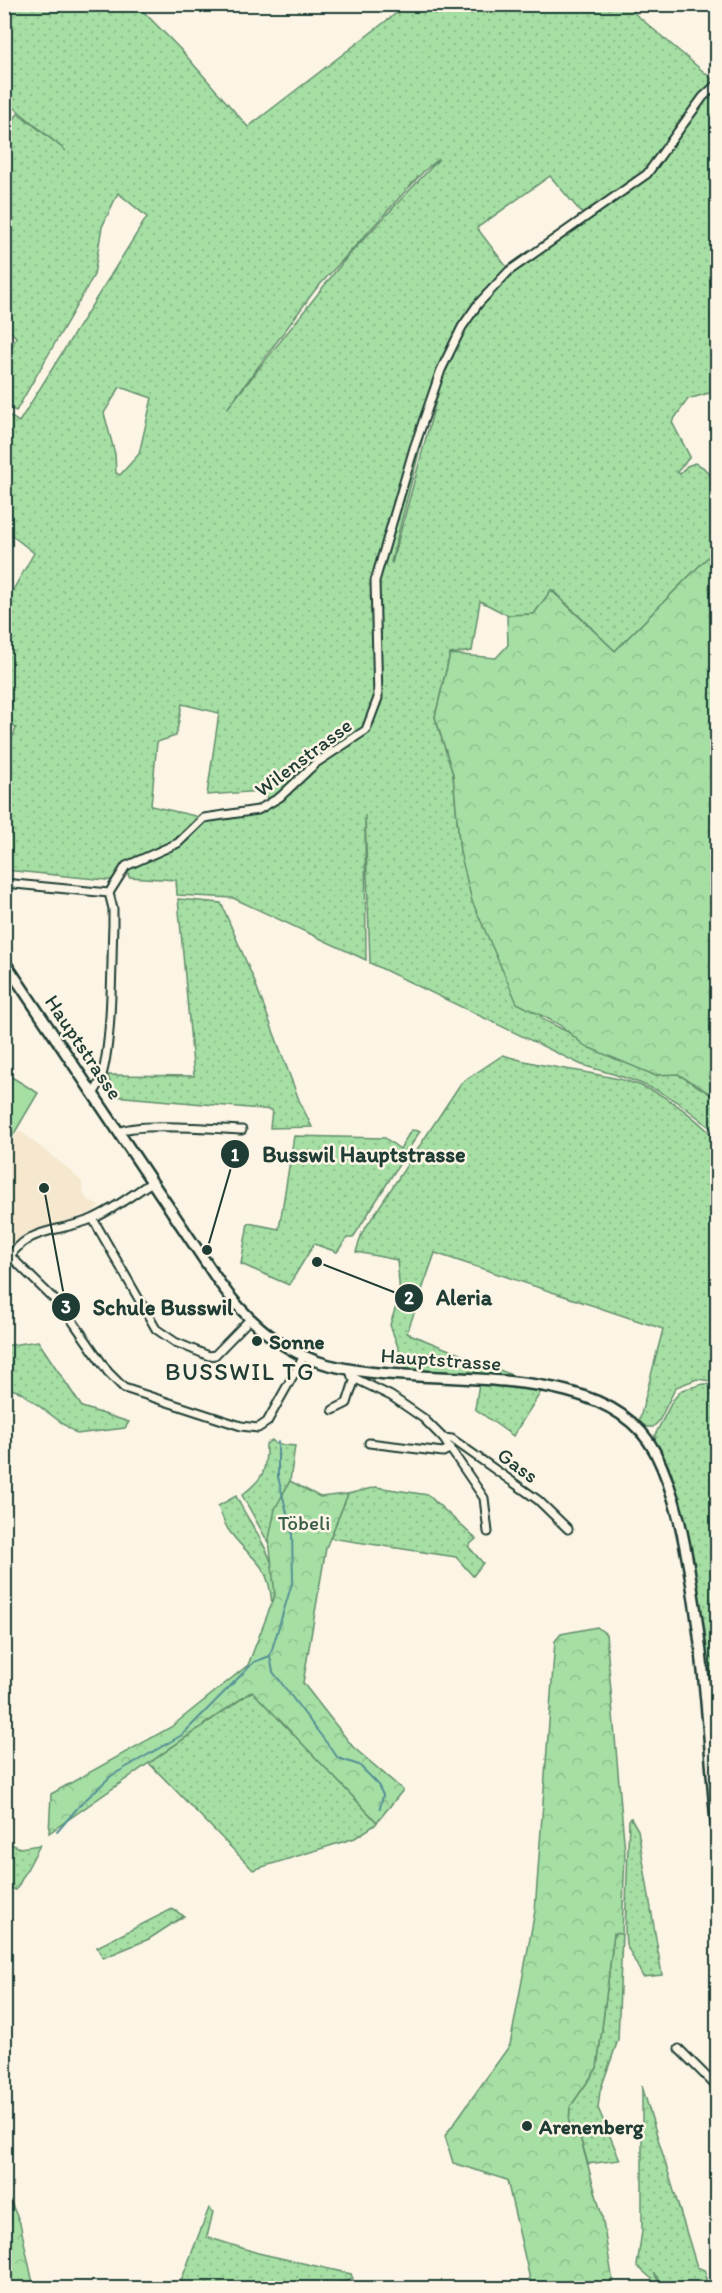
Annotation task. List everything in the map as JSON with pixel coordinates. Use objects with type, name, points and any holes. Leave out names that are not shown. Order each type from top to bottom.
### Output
[{"type":"street","name":"Wilenstrasse","points":[[109,894],[126,866],[178,843],[204,818],[258,810],[280,797],[316,763],[366,730],[378,698],[375,581],[414,448],[441,370],[462,327],[478,304],[509,270],[647,174],[703,97],[717,83]]},
{"type":"street","points":[[4,883],[109,894],[114,926],[108,1040],[101,1083],[93,1093]]},
{"type":"street","name":"Hauptstrasse","points":[[5,961],[226,1292],[250,1319],[279,1342],[304,1356],[352,1374],[504,1381],[556,1389],[607,1406],[631,1422],[646,1439],[670,1490],[689,1567],[700,1643],[717,1845]]},
{"type":"street","points":[[119,1132],[145,1128],[242,1130]]},
{"type":"street","points":[[4,1265],[7,1252],[19,1244],[40,1233],[93,1219],[152,1182]]},
{"type":"street","points":[[93,1219],[149,1319],[166,1338],[202,1353],[215,1355],[250,1319]]},
{"type":"street","points":[[7,1252],[65,1310],[116,1382],[135,1394],[241,1426],[258,1428],[267,1422],[304,1356]]},
{"type":"street","points":[[333,1410],[343,1407],[347,1402],[352,1374],[391,1396],[423,1418],[451,1448],[484,1498],[488,1532]]},
{"type":"street","name":"Gass","points":[[443,1438],[452,1438],[525,1490],[568,1529]]},
{"type":"street","points":[[369,1443],[443,1452],[451,1448]]},
{"type":"street","points":[[679,2049],[717,2088]]},
{"type":"shaded area","points":[[19,1130],[65,1166],[82,1182],[84,1194],[88,1200],[100,1206],[91,1213],[44,1229],[6,1247],[4,1153]]},
{"type":"green space","points":[[5,5],[137,5],[181,50],[248,127],[407,5],[639,5],[633,12],[717,83],[717,391],[688,399],[672,422],[690,457],[677,472],[680,474],[687,466],[695,463],[703,467],[717,483],[717,548],[615,651],[552,590],[534,614],[507,615],[480,601],[472,651],[450,654],[435,717],[453,774],[460,852],[542,1019],[654,1075],[678,1074],[717,1098],[717,1134],[685,1107],[654,1089],[582,1065],[370,963],[365,815],[366,960],[233,898],[177,895],[176,880],[129,877],[126,867],[116,881],[5,870],[5,756],[16,728],[5,721],[5,604],[34,553],[5,530],[5,413],[19,422],[147,217],[118,193],[102,227],[94,275],[16,411],[5,406],[5,365],[16,337],[5,326],[5,134],[18,113],[66,151],[5,100]],"holes":[[[439,159],[346,258],[227,409],[315,290],[424,171]],[[550,176],[586,218],[509,270],[477,228]],[[439,374],[439,390],[391,562]],[[120,387],[152,398],[139,454],[120,475],[116,473],[115,454],[104,413]],[[182,704],[219,713],[207,795],[262,791],[271,802],[232,814],[204,818],[151,806],[157,742],[176,736]]]},
{"type":"green space","points":[[717,548],[717,1098],[678,1074],[654,1075],[585,1046],[560,1025],[517,1003],[472,901],[460,852],[453,774],[435,717],[450,654],[496,658],[508,645],[507,615],[534,614],[551,590],[615,651]]},
{"type":"green space","points":[[178,899],[221,903],[254,980],[299,1100],[312,1127],[270,1128],[272,1110],[114,1096],[108,1075],[194,1076]]},
{"type":"green space","points":[[503,1055],[643,1086],[677,1105],[717,1140],[717,1382],[697,1379],[676,1387],[659,1421],[653,1427],[643,1427],[639,1422],[663,1329],[435,1253],[407,1333],[522,1379],[406,1369],[390,1325],[400,1294],[397,1260],[356,1252],[362,1233],[461,1083]]},
{"type":"green space","points":[[5,1073],[38,1093],[5,1149]]},
{"type":"green space","points":[[411,1130],[420,1131],[353,1238],[347,1238],[337,1252],[314,1244],[289,1285],[241,1264],[248,1223],[279,1229],[294,1136],[385,1138],[400,1149]]},
{"type":"green space","points":[[38,1341],[82,1407],[129,1422],[125,1428],[77,1434],[20,1392],[5,1387],[5,1346]]},
{"type":"green space","points":[[479,1383],[542,1390],[513,1436],[475,1409]]},
{"type":"green space","points":[[704,1384],[717,1386],[717,1718],[711,1710],[701,1609],[690,1544],[671,1471],[655,1443],[655,1435],[673,1400],[682,1390]]},
{"type":"green space","points":[[272,1440],[276,1444],[295,1446],[290,1481],[281,1498],[269,1539],[270,1546],[242,1495],[263,1473],[266,1444]]},
{"type":"green space","name":"Töbeli","points":[[290,1481],[320,1497],[348,1494],[326,1548],[303,1683],[353,1747],[403,1790],[377,1822],[252,1691],[49,1833],[51,1794],[171,1727],[248,1665],[275,1595],[269,1539],[275,1509]]},
{"type":"green space","points":[[376,1487],[428,1495],[476,1539],[468,1546],[483,1563],[473,1576],[456,1557],[330,1538],[348,1494]]},
{"type":"green space","points":[[236,1496],[271,1562],[275,1576],[272,1604],[270,1589],[263,1570],[228,1529],[218,1506]]},
{"type":"green space","points":[[597,1627],[606,1634],[625,1852],[622,1934],[614,1933],[597,2068],[570,2107],[569,2123],[578,2130],[602,2216],[614,2288],[532,2288],[507,2180],[453,2163],[445,2136],[510,2045],[535,1911],[555,1641],[561,1634]]},
{"type":"green space","points":[[253,1691],[377,1822],[375,1825],[355,1838],[253,1870],[149,1763]]},
{"type":"green space","points":[[631,1818],[638,1830],[662,1975],[643,1977],[626,1944],[629,1820]]},
{"type":"green space","points":[[4,1841],[20,1848],[40,1845],[16,1890],[5,1886]]},
{"type":"green space","points":[[172,1909],[184,1916],[149,1939],[103,1958],[97,1947]]},
{"type":"green space","points":[[614,1933],[622,1934],[618,2040],[600,2091],[598,2108],[620,2160],[588,2164],[578,2130],[569,2123],[570,2107],[597,2068]]},
{"type":"green space","points":[[642,2086],[697,2267],[706,2271],[706,2288],[664,2288],[654,2273],[662,2288],[653,2288],[652,2279],[637,2266],[642,2231]]},
{"type":"green space","points":[[5,2189],[20,2223],[34,2288],[5,2288]]},
{"type":"green space","points":[[209,2208],[213,2212],[207,2237],[258,2253],[351,2274],[353,2279],[334,2284],[334,2288],[265,2288],[241,2282],[234,2288],[185,2288],[181,2281]]},
{"type":"waterway","points":[[57,1832],[80,1805],[111,1776],[182,1735],[254,1662],[270,1656],[293,1580],[292,1533],[278,1477],[278,1442]]},
{"type":"waterway","points":[[270,1656],[273,1672],[338,1758],[359,1765],[377,1783],[383,1795],[380,1808]]},
{"type":"place","name":"Schule Busswil","points":[[44,1188]]},
{"type":"place","name":"Busswil Hauptstrasse","points":[[207,1250]]},
{"type":"place","name":"Aleria","points":[[317,1262]]},
{"type":"place","name":"Sonne","points":[[257,1341]]},
{"type":"place","name":"Arenenberg","points":[[527,2126]]},
{"type":"district","name":"BUSSWIL TG","points":[[240,1371]]}]
